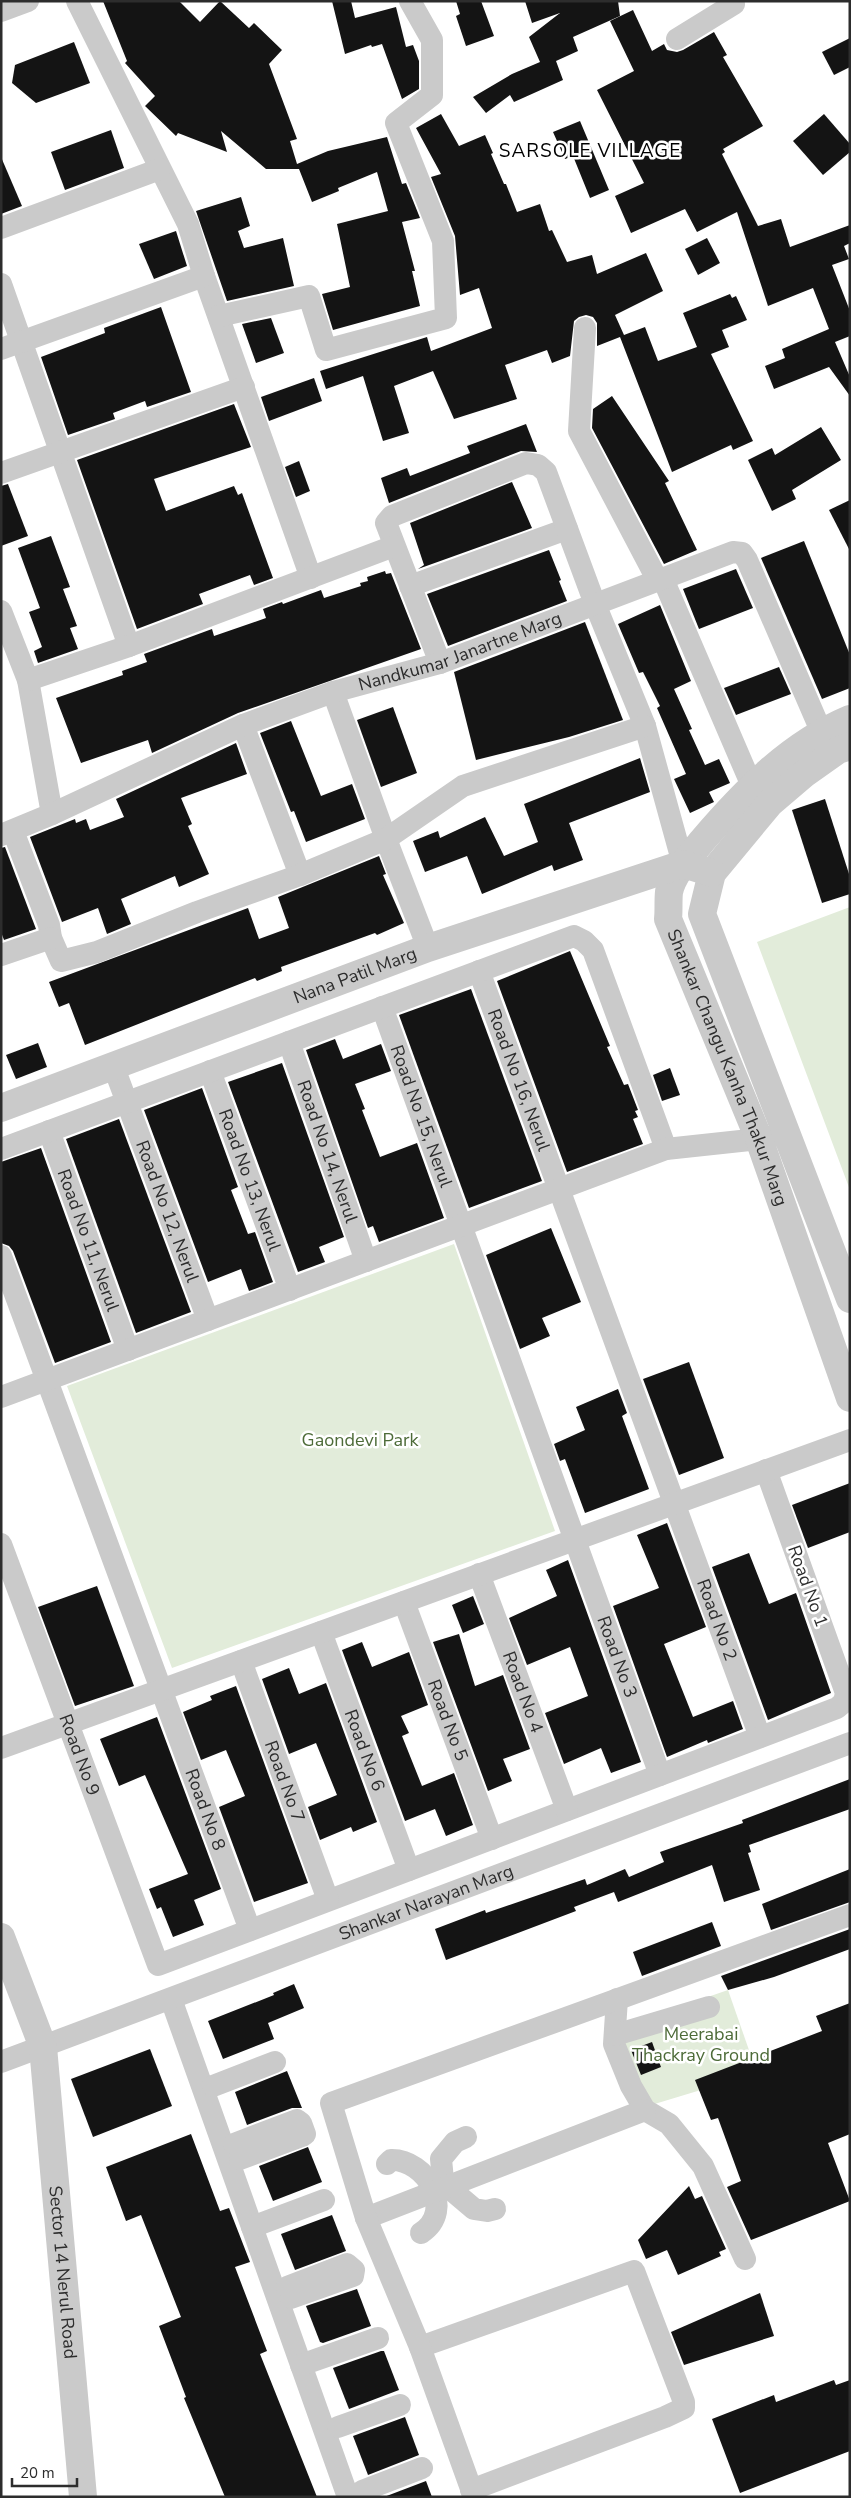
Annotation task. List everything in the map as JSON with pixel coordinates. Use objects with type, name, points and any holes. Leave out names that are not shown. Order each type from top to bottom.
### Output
[{"type":"street","points":[[1,11],[28,1]]},
{"type":"street","points":[[76,1],[188,224],[204,276],[310,578]]},
{"type":"street","points":[[219,316],[309,296],[326,350],[446,318],[443,241],[396,123],[432,96],[432,40],[410,1]]},
{"type":"street","points":[[676,39],[734,4],[733,1]]},
{"type":"street","points":[[1,228],[160,170]]},
{"type":"street","points":[[11,345],[204,276]]},
{"type":"street","points":[[1,284],[11,345],[60,452],[129,646]]},
{"type":"street","points":[[585,328],[579,400],[579,431],[660,580],[752,786]]},
{"type":"street","points":[[1,473],[244,387]]},
{"type":"street","points":[[440,662],[386,523],[392,516],[526,463],[538,465],[546,472],[595,604],[646,726],[683,864],[712,873]]},
{"type":"street","points":[[410,586],[567,529]]},
{"type":"street","points":[[28,680],[129,646],[394,546]]},
{"type":"street","name":"Nandkumar Janartne Marg","points":[[7,833],[243,725],[334,692],[440,662],[733,552],[742,553],[748,560],[821,731]]},
{"type":"street","points":[[1,611],[28,680],[52,814]]},
{"type":"street","points":[[334,692],[386,839],[428,948]]},
{"type":"street","name":"Shankar Changu Kanha Thakur Marg","points":[[850,719],[821,731],[784,757],[752,786],[683,864],[669,891],[668,919],[850,1300]]},
{"type":"street","points":[[243,725],[300,875]]},
{"type":"street","points":[[7,833],[50,925],[51,938],[61,961],[97,952],[197,912],[300,875],[386,839],[462,786],[646,726]]},
{"type":"street","name":"Shankar Changu Kanha Thakur Marg","points":[[850,746],[838,750],[804,774],[770,803],[712,873],[702,914],[772,1136],[850,1398]]},
{"type":"street","name":"Nana Patil Marg","points":[[1,1108],[428,948],[683,864]]},
{"type":"street","points":[[1,1149],[574,936],[593,950],[666,1150]]},
{"type":"street","points":[[1,955],[51,938]]},
{"type":"street","name":"Road No 16, Nerul","points":[[480,971],[676,1503]]},
{"type":"street","name":"Road No 15, Nerul","points":[[382,1007],[575,1539]]},
{"type":"street","name":"Road No 14, Nerul","points":[[289,1042],[366,1261]]},
{"type":"street","name":"Road No 12, Nerul","points":[[113,1065],[208,1320]]},
{"type":"street","name":"Road No 13, Nerul","points":[[210,1071],[290,1290]]},
{"type":"street","name":"Road No 11, Nerul","points":[[49,1131],[128,1350]]},
{"type":"street","points":[[1,1397],[666,1150],[772,1136]]},
{"type":"street","name":"Road No 8","points":[[1,1256],[250,1930]]},
{"type":"street","points":[[1,1748],[850,1440]]},
{"type":"street","name":"Road No 1","points":[[760,1737],[837,1708],[844,1702],[846,1693],[766,1470]]},
{"type":"street","name":"Road No 2","points":[[676,1503],[760,1737]]},
{"type":"street","name":"Road No 3","points":[[575,1539],[660,1775]]},
{"type":"street","name":"Road No 9","points":[[1,1544],[158,1965],[250,1930]]},
{"type":"street","name":"Road No 4","points":[[479,1574],[567,1810]]},
{"type":"street","name":"Road No 5","points":[[404,1602],[492,1839]]},
{"type":"street","name":"Road No 6","points":[[321,1632],[409,1870]]},
{"type":"street","name":"Road No 7","points":[[241,1661],[328,1900]]},
{"type":"street","points":[[250,1930],[760,1737]]},
{"type":"street","name":"Shankar Narayan Marg","points":[[1,2062],[850,1743]]},
{"type":"street","points":[[420,2347],[634,2271],[684,2402],[684,2408],[472,2493],[420,2347],[366,2218],[331,2103],[850,1915]]},
{"type":"street","name":"Sector 14 Nerul Road","points":[[1,1937],[43,2047],[83,2497]]},
{"type":"street","points":[[171,1998],[358,2495]]},
{"type":"street","points":[[617,1999],[614,2044],[631,2086],[645,2110],[669,2124],[703,2166],[745,2259]]},
{"type":"street","points":[[615,2035],[709,2007]]},
{"type":"street","points":[[188,2018],[237,2152],[258,2225],[289,2292],[307,2363],[338,2427],[358,2495]]},
{"type":"street","points":[[213,2086],[275,2062]]},
{"type":"street","points":[[366,2218],[645,2110]]},
{"type":"street","points":[[421,2233],[432,2220],[441,2189],[443,2180],[441,2159],[455,2142],[466,2137]]},
{"type":"street","points":[[387,2164],[391,2160],[408,2162],[441,2189],[474,2209],[487,2211],[495,2209]]},
{"type":"street","points":[[258,2225],[324,2200]]},
{"type":"street","points":[[307,2363],[378,2338]]},
{"type":"street","points":[[338,2427],[400,2405]]},
{"type":"street","points":[[358,2495],[422,2468]]},
{"type":"green space","points":[[850,907],[850,1190],[757,942]]},
{"type":"green space","name":"Gaondevi Park","points":[[454,1244],[555,1531],[172,1668],[67,1386]]},
{"type":"green space","name":"Meerabai Thackray Ground","points":[[728,1990],[757,2073],[648,2106],[618,2028]]},
{"type":"building","points":[[103,1],[179,1],[200,22],[220,1],[249,28],[254,23],[282,50],[269,64],[297,139],[290,141],[297,164],[328,151],[387,137],[402,184],[406,183],[420,218],[402,222],[415,271],[412,271],[420,306],[333,330],[322,294],[350,287],[337,224],[388,211],[377,172],[338,188],[339,191],[312,202],[299,169],[266,169],[221,131],[227,152],[178,133],[176,136],[145,106],[155,96],[125,63],[127,61]]},
{"type":"building","points":[[332,1],[351,1],[355,18],[396,7],[406,47],[413,45],[419,61],[419,89],[402,99],[382,44],[372,47],[371,45],[345,54]]},
{"type":"building","points":[[456,1],[481,1],[494,36],[466,46],[456,16],[460,14]]},
{"type":"building","points":[[525,1],[618,1],[620,16],[573,37],[578,51],[556,61],[563,80],[514,102],[510,95],[486,113],[473,97],[512,74],[540,62],[529,37],[560,13],[532,23]]},
{"type":"building","points":[[633,10],[652,51],[664,44],[667,50],[677,52],[714,32],[727,55],[723,57],[763,126],[723,149],[725,152],[722,154],[758,226],[781,219],[790,247],[850,225],[850,243],[844,246],[849,259],[832,265],[850,311],[850,336],[835,342],[850,377],[850,396],[829,367],[774,389],[765,366],[785,358],[782,349],[829,329],[813,288],[768,306],[737,212],[697,232],[685,209],[631,233],[615,196],[644,183],[597,90],[634,71],[610,21]]},
{"type":"building","points":[[850,38],[850,67],[834,75],[822,52]]},
{"type":"building","points":[[74,42],[90,83],[36,103],[12,83],[15,65]]},
{"type":"building","points":[[441,114],[459,146],[485,135],[493,153],[491,154],[517,212],[540,204],[549,231],[552,230],[567,262],[592,255],[597,274],[646,253],[663,291],[615,315],[624,335],[645,327],[658,361],[697,347],[683,313],[730,294],[732,298],[736,296],[747,320],[722,330],[729,347],[711,354],[753,441],[733,450],[731,445],[672,472],[620,337],[597,346],[597,323],[593,317],[586,315],[574,321],[570,356],[552,363],[547,350],[505,365],[517,399],[454,419],[433,371],[394,386],[409,433],[383,441],[363,376],[326,389],[320,371],[427,337],[431,351],[492,328],[479,288],[460,295],[455,236],[431,177],[441,174],[416,128]]},
{"type":"building","points":[[824,114],[850,144],[850,152],[823,175],[793,141]]},
{"type":"building","points":[[580,121],[609,190],[590,198],[573,156],[565,159],[553,132]]},
{"type":"building","points":[[111,130],[124,168],[65,190],[51,152]]},
{"type":"building","points":[[1,157],[22,206],[1,214]]},
{"type":"building","points":[[241,197],[250,226],[238,231],[244,248],[283,238],[294,286],[227,301],[196,211]]},
{"type":"building","points":[[176,231],[187,266],[154,279],[139,244]]},
{"type":"building","points":[[707,238],[720,263],[698,275],[685,249]]},
{"type":"building","points":[[161,307],[191,392],[147,407],[145,401],[113,413],[115,419],[68,435],[41,357],[105,333],[104,328]]},
{"type":"building","points":[[271,318],[284,353],[256,363],[242,324]]},
{"type":"building","points":[[314,378],[322,401],[269,421],[261,397]]},
{"type":"building","points":[[612,396],[669,481],[665,483],[697,550],[664,564],[592,428],[593,409]]},
{"type":"building","points":[[234,404],[251,447],[154,479],[166,511],[234,486],[238,495],[242,493],[273,578],[254,585],[250,575],[199,594],[203,604],[137,629],[77,460]]},
{"type":"building","points":[[526,424],[537,452],[521,451],[389,503],[381,478],[407,468],[410,476],[470,453],[467,446]]},
{"type":"building","points":[[821,427],[841,460],[792,490],[796,499],[772,511],[748,460],[772,448],[775,455]]},
{"type":"building","points":[[299,461],[310,491],[296,497],[285,467]]},
{"type":"building","points":[[512,482],[532,528],[418,569],[424,565],[410,523]]},
{"type":"building","points":[[8,484],[28,536],[1,546],[1,486]]},
{"type":"building","points":[[850,500],[850,551],[829,510]]},
{"type":"building","points":[[51,536],[70,587],[63,589],[77,626],[70,628],[78,649],[38,663],[34,651],[42,647],[29,612],[40,608],[18,548]]},
{"type":"building","points":[[804,541],[850,655],[850,688],[822,699],[761,558]]},
{"type":"building","points":[[549,550],[567,601],[448,646],[427,594]]},
{"type":"building","points":[[736,569],[753,608],[699,629],[683,589]]},
{"type":"building","points":[[385,571],[386,574],[391,573],[421,649],[238,713],[152,753],[148,740],[81,763],[56,698],[123,675],[122,671],[147,662],[144,654],[212,629],[214,636],[266,618],[263,609],[282,602],[283,604],[321,590],[324,598],[361,586],[360,583],[368,581],[367,577]]},
{"type":"building","points":[[660,605],[691,681],[674,689],[692,729],[689,730],[705,765],[719,759],[730,783],[709,792],[714,802],[690,813],[674,779],[686,774],[657,708],[660,706],[643,672],[639,673],[618,624]]},
{"type":"building","points":[[585,622],[623,720],[569,737],[476,760],[454,672]]},
{"type":"building","points":[[779,667],[791,694],[736,715],[724,688]]},
{"type":"building","points":[[393,707],[417,773],[381,787],[357,720]]},
{"type":"building","points":[[291,721],[321,796],[352,784],[365,819],[306,842],[294,811],[291,812],[260,733]]},
{"type":"building","points":[[236,743],[247,774],[181,798],[192,824],[188,826],[209,874],[179,887],[175,876],[121,899],[131,924],[107,934],[98,908],[62,922],[30,837],[75,819],[76,823],[86,819],[90,830],[124,817],[116,799]]},
{"type":"building","points":[[640,758],[650,792],[569,823],[583,860],[554,871],[552,865],[482,894],[467,856],[425,872],[413,841],[438,831],[440,838],[485,817],[504,856],[538,842],[524,804]]},
{"type":"building","points":[[825,799],[850,877],[850,894],[822,903],[792,810]]},
{"type":"building","points":[[5,847],[36,929],[4,940],[1,932],[1,848]]},
{"type":"building","points":[[379,856],[386,874],[383,875],[404,923],[377,935],[375,933],[281,967],[282,971],[257,981],[255,978],[85,1045],[69,1003],[59,1007],[49,982],[248,908],[259,939],[289,928],[278,897]]},
{"type":"building","points":[[570,951],[610,1046],[607,1047],[624,1085],[628,1084],[638,1110],[635,1111],[638,1117],[633,1119],[643,1144],[567,1172],[497,981]]},
{"type":"building","points":[[471,989],[542,1181],[469,1208],[399,1015]]},
{"type":"building","points":[[335,1039],[343,1059],[381,1044],[391,1071],[355,1084],[365,1109],[362,1110],[380,1157],[417,1143],[444,1218],[379,1242],[373,1226],[368,1228],[306,1050]]},
{"type":"building","points":[[38,1043],[47,1067],[16,1079],[6,1055]]},
{"type":"building","points":[[282,1063],[344,1237],[319,1247],[325,1262],[298,1272],[228,1082]]},
{"type":"building","points":[[670,1068],[680,1095],[662,1101],[653,1075]]},
{"type":"building","points":[[202,1088],[238,1187],[231,1190],[248,1234],[255,1232],[273,1282],[249,1291],[241,1269],[208,1282],[144,1110]]},
{"type":"building","points":[[119,1119],[191,1312],[136,1333],[66,1139]]},
{"type":"building","points":[[41,1148],[111,1342],[55,1363],[13,1251],[9,1246],[1,1243],[1,1162]]},
{"type":"building","points":[[551,1228],[581,1302],[542,1318],[550,1336],[520,1349],[486,1255]]},
{"type":"building","points":[[689,1362],[724,1458],[679,1475],[643,1379]]},
{"type":"building","points":[[618,1389],[627,1413],[622,1416],[649,1489],[585,1513],[565,1459],[560,1461],[554,1444],[585,1430],[576,1407]]},
{"type":"building","points":[[850,1483],[850,1532],[808,1548],[792,1505]]},
{"type":"building","points":[[667,1523],[706,1627],[664,1644],[693,1717],[733,1701],[743,1729],[708,1743],[707,1740],[667,1757],[613,1606],[659,1588],[637,1535]]},
{"type":"building","points":[[749,1553],[769,1604],[796,1593],[831,1693],[768,1720],[712,1567]]},
{"type":"building","points":[[568,1560],[641,1762],[611,1773],[601,1748],[564,1764],[545,1713],[588,1696],[570,1647],[527,1665],[509,1618],[557,1596],[546,1570]]},
{"type":"building","points":[[97,1586],[134,1686],[75,1706],[38,1607]]},
{"type":"building","points":[[473,1596],[484,1624],[463,1633],[452,1605]]},
{"type":"building","points":[[459,1634],[475,1686],[503,1675],[530,1749],[503,1759],[512,1781],[488,1791],[433,1642]]},
{"type":"building","points":[[362,1642],[372,1667],[409,1652],[428,1705],[401,1716],[409,1733],[402,1736],[422,1786],[454,1773],[473,1825],[446,1836],[435,1809],[405,1821],[342,1650]]},
{"type":"building","points":[[289,1668],[299,1694],[326,1683],[377,1822],[353,1832],[351,1827],[320,1840],[308,1807],[337,1795],[316,1743],[289,1754],[262,1679]]},
{"type":"building","points":[[236,1686],[308,1883],[254,1902],[219,1807],[245,1796],[226,1750],[201,1760],[183,1712],[212,1700],[210,1696]]},
{"type":"building","points":[[157,1717],[221,1889],[194,1900],[204,1925],[173,1937],[161,1907],[157,1909],[149,1889],[188,1874],[145,1775],[119,1786],[100,1739]]},
{"type":"building","points":[[850,1779],[850,1809],[749,1845],[751,1852],[748,1853],[760,1890],[724,1902],[712,1865],[618,1902],[614,1892],[574,1907],[576,1911],[446,1960],[435,1929],[485,1910],[486,1913],[585,1879],[587,1885],[625,1869],[629,1877],[664,1862],[660,1852],[743,1823],[742,1820]]},
{"type":"building","points":[[850,1869],[850,1902],[771,1930],[762,1904]]},
{"type":"building","points":[[712,1922],[721,1946],[642,1976],[633,1952]]},
{"type":"building","points":[[850,1929],[850,1949],[774,1977],[728,1990],[721,1976]]},
{"type":"building","points":[[294,1984],[304,2008],[268,2023],[274,2039],[223,2059],[208,2021],[274,1995],[273,1993]]},
{"type":"building","points":[[850,2003],[850,2134],[828,2143],[850,2201],[751,2240],[727,2187],[741,2181],[718,2118],[711,2120],[695,2080],[822,2031],[816,2016]]},
{"type":"building","points":[[652,2042],[661,2067],[641,2075],[631,2050]]},
{"type":"building","points":[[150,2049],[172,2106],[93,2137],[71,2079]]},
{"type":"building","points":[[287,2071],[302,2108],[292,2108],[247,2125],[235,2092]]},
{"type":"building","points":[[191,2134],[220,2211],[229,2208],[250,2262],[235,2267],[267,2351],[260,2354],[317,2497],[225,2497],[184,2398],[186,2397],[159,2326],[181,2317],[141,2215],[126,2221],[106,2167]]},
{"type":"building","points":[[308,2147],[322,2182],[273,2201],[259,2166]]},
{"type":"building","points":[[689,2186],[695,2199],[702,2196],[726,2249],[719,2252],[721,2256],[678,2275],[667,2250],[646,2259],[638,2240]]},
{"type":"building","points":[[332,2215],[346,2251],[295,2270],[281,2234]]},
{"type":"building","points":[[357,2289],[371,2326],[323,2343],[320,2342],[306,2306]]},
{"type":"building","points":[[760,2293],[774,2336],[684,2365],[671,2332]]},
{"type":"building","points":[[384,2351],[399,2390],[349,2409],[333,2368]]},
{"type":"building","points":[[834,2380],[836,2385],[850,2380],[850,2451],[740,2493],[712,2419],[774,2395],[776,2402]]},
{"type":"building","points":[[405,2417],[419,2455],[368,2475],[353,2436]]},
{"type":"building","points":[[426,2481],[432,2497],[384,2497]]},
{"type":"district","name":"SARSOLE VILLAGE","points":[[590,151]]}]
